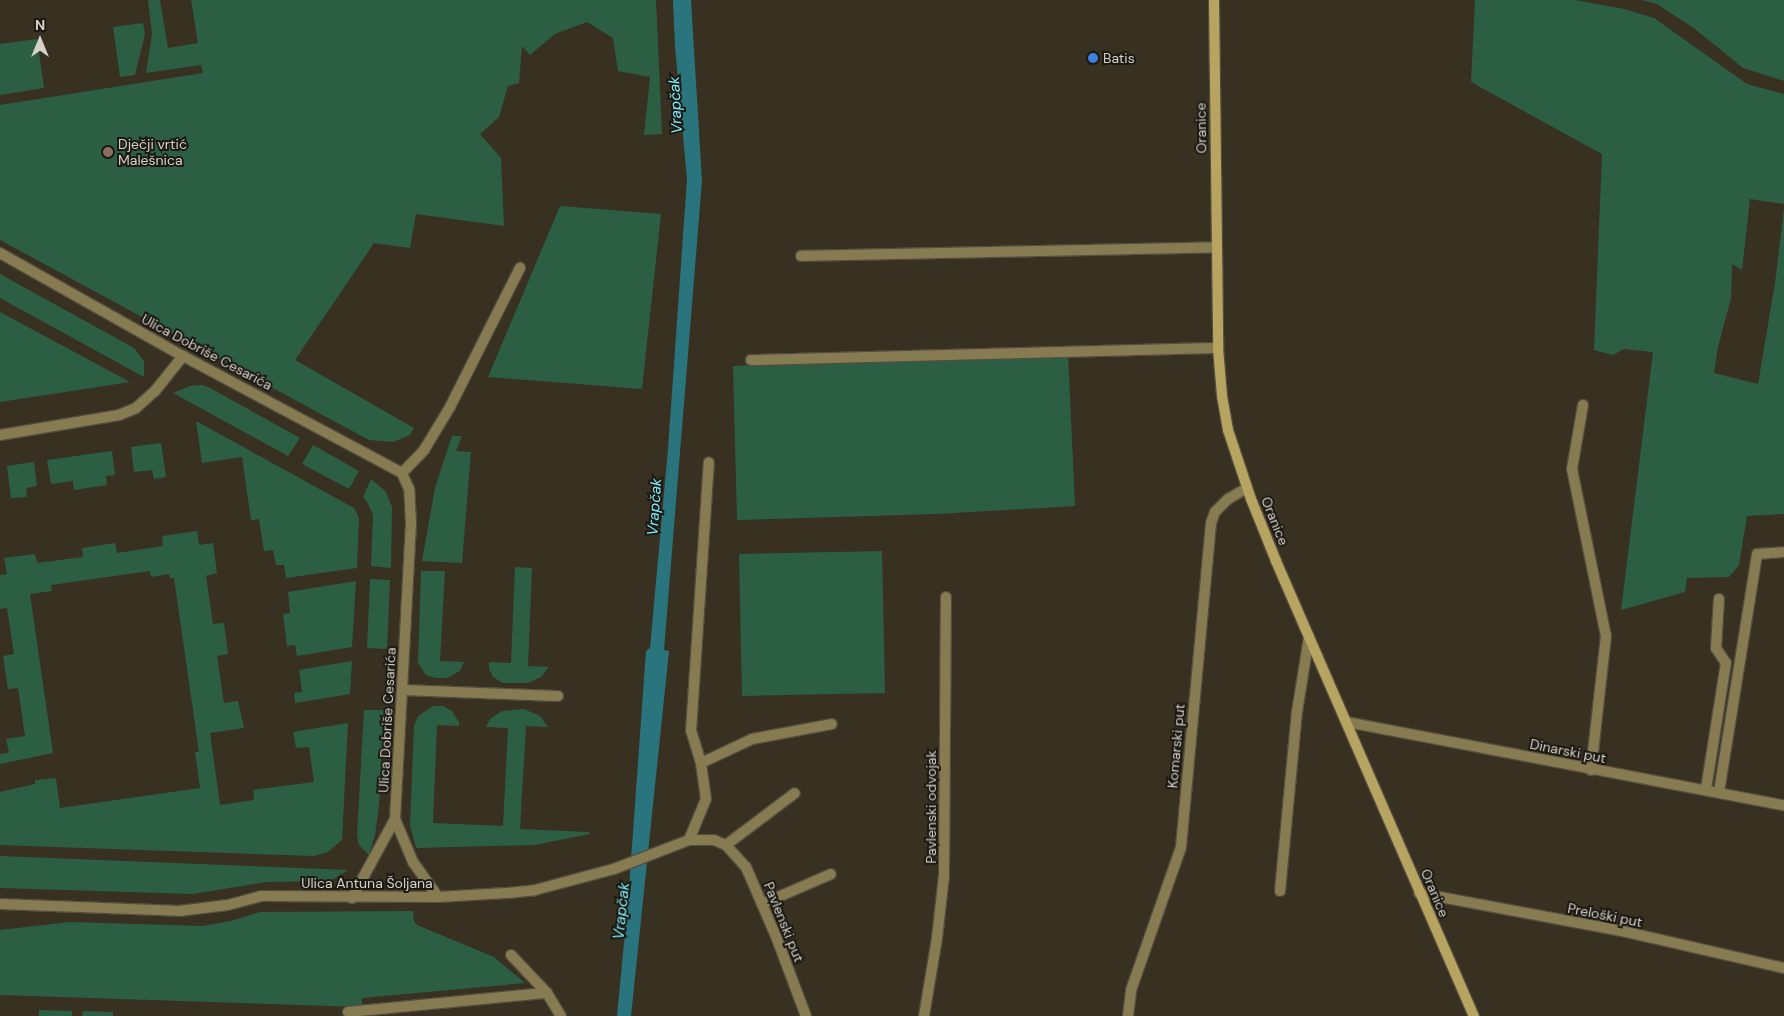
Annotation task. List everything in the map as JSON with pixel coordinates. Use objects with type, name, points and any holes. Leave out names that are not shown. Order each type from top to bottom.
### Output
[{"type":"main road","name":"Oranice","points":[[1214,0],[1218,348],[1222,396],[1228,430],[1247,488],[1309,637],[1474,1016]]},
{"type":"street","points":[[801,256],[1216,247]]},
{"type":"street","name":"Ulica Dobriše Cesarića","points":[[0,253],[183,356],[402,473],[409,489],[411,505],[395,819],[352,898]]},
{"type":"street","points":[[402,473],[424,450],[450,408],[520,268]]},
{"type":"street","points":[[751,360],[1218,348]]},
{"type":"street","points":[[0,435],[119,415],[136,408],[156,391],[183,356]]},
{"type":"street","points":[[1583,405],[1572,469],[1606,636],[1591,770]]},
{"type":"street","points":[[689,840],[706,799],[701,763],[691,731],[709,463]]},
{"type":"street","name":"Komarski put","points":[[1128,1016],[1131,990],[1181,847],[1211,523],[1215,512],[1228,499],[1247,488]]},
{"type":"street","points":[[1719,792],[1757,554],[1784,552]]},
{"type":"street","name":"Pavlenski odvojak","points":[[924,1016],[937,938],[944,876],[946,597]]},
{"type":"street","points":[[1706,789],[1726,663],[1716,648],[1719,599]]},
{"type":"street","points":[[1280,891],[1297,712],[1309,637]]},
{"type":"street","points":[[402,690],[558,696]]},
{"type":"street","name":"Dinarski put","points":[[1347,722],[1591,770],[1706,789],[1784,805]]},
{"type":"street","points":[[701,763],[752,739],[832,724]]},
{"type":"street","points":[[726,845],[795,793]]},
{"type":"street","name":"Ulica Dobriše Cesarića","points":[[395,819],[413,862],[438,897]]},
{"type":"street","name":"Ulica Antuna Šoljana","points":[[0,904],[179,911],[228,905],[262,896],[438,897],[535,890],[614,869],[689,840],[714,840],[726,845]]},
{"type":"street","name":"Pavlenski put","points":[[726,845],[746,867],[806,1016]]},
{"type":"street","points":[[762,904],[831,874]]},
{"type":"street","name":"Preloški put","points":[[1419,893],[1622,931],[1784,968]]},
{"type":"street","points":[[511,955],[547,993],[561,1016]]},
{"type":"street","points":[[348,1012],[547,993]]},
{"type":"green space","points":[[148,0],[160,0],[168,48],[198,43],[191,0],[656,0],[662,134],[644,135],[650,77],[618,71],[613,38],[587,22],[555,34],[530,55],[522,46],[519,83],[508,86],[499,117],[480,134],[501,158],[504,226],[416,214],[410,248],[374,243],[295,360],[414,428],[410,435],[393,442],[369,440],[0,240],[0,105],[203,73],[201,65],[146,73],[152,34]]},
{"type":"green space","points":[[1475,0],[1575,0],[1624,9],[1654,18],[1747,84],[1784,94],[1784,204],[1750,199],[1742,270],[1732,264],[1731,298],[1718,347],[1714,373],[1758,384],[1775,283],[1784,208],[1784,514],[1747,516],[1739,565],[1729,577],[1687,578],[1685,592],[1621,610],[1653,352],[1624,349],[1613,355],[1594,350],[1602,154],[1471,82]]},
{"type":"green space","points":[[1642,0],[1784,0],[1784,81],[1743,68],[1695,29],[1657,4]]},
{"type":"green space","points":[[143,23],[145,34],[135,75],[120,77],[113,27]]},
{"type":"green space","points":[[37,39],[44,88],[0,95],[0,44]]},
{"type":"green space","points":[[560,206],[661,214],[642,389],[488,377]]},
{"type":"green space","points":[[0,274],[134,348],[144,361],[144,377],[0,298]]},
{"type":"green space","points":[[0,312],[130,382],[0,402]]},
{"type":"green space","points":[[1068,353],[1075,506],[937,514],[737,520],[733,366]]},
{"type":"green space","points":[[202,385],[300,438],[288,456],[173,393],[190,386]]},
{"type":"green space","points":[[196,421],[354,508],[359,518],[357,568],[286,578],[284,565],[276,565],[273,550],[264,551],[259,519],[251,520],[242,457],[202,463]]},
{"type":"green space","points":[[452,436],[462,436],[456,451],[471,452],[462,563],[422,561],[435,488]]},
{"type":"green space","points":[[161,443],[166,477],[154,479],[152,470],[134,472],[131,447]]},
{"type":"green space","points":[[313,445],[359,471],[349,489],[302,464]]},
{"type":"green space","points":[[112,451],[115,475],[106,476],[107,485],[74,490],[73,481],[51,484],[47,460]]},
{"type":"green space","points":[[34,462],[37,486],[26,488],[27,497],[11,498],[7,466]]},
{"type":"green space","points":[[371,479],[386,492],[392,507],[391,568],[371,566],[373,515],[363,497]]},
{"type":"green space","points":[[197,531],[199,545],[213,543],[217,573],[206,576],[213,624],[224,623],[228,654],[217,656],[224,703],[238,701],[244,728],[210,733],[220,805],[254,800],[253,790],[314,782],[309,747],[296,748],[293,732],[348,723],[342,840],[328,852],[314,856],[0,845],[0,792],[35,784],[35,780],[56,778],[60,808],[200,788],[195,752],[199,752],[174,578],[170,578],[169,574],[151,577],[150,571],[51,585],[52,591],[30,594],[53,753],[0,764],[0,754],[9,753],[6,739],[25,736],[18,688],[8,689],[3,656],[14,654],[7,608],[0,609],[0,575],[7,574],[4,558],[35,554],[37,563],[83,557],[82,548],[115,543],[117,553],[163,546],[162,536]]},
{"type":"green space","points":[[882,551],[885,693],[742,696],[739,554]]},
{"type":"green space","points":[[515,567],[532,568],[528,666],[549,667],[541,677],[528,683],[503,683],[493,677],[489,668],[489,662],[511,663]]},
{"type":"green space","points":[[421,571],[445,571],[440,661],[464,662],[460,671],[447,678],[436,678],[426,675],[418,663]]},
{"type":"green space","points":[[370,579],[390,580],[387,649],[367,648]]},
{"type":"green space","points":[[356,581],[352,647],[297,656],[295,645],[287,646],[283,614],[290,613],[288,592]]},
{"type":"green space","points":[[352,661],[350,694],[295,703],[294,693],[302,692],[299,670]]},
{"type":"green space","points":[[433,706],[443,706],[452,711],[459,722],[459,726],[437,725],[433,823],[503,826],[508,728],[486,727],[490,719],[502,711],[524,709],[540,716],[548,727],[526,726],[520,829],[589,832],[590,834],[534,845],[416,848],[410,825],[414,726],[418,716]]},
{"type":"green space","points":[[364,710],[384,710],[379,805],[375,835],[369,855],[359,845],[357,835]]},
{"type":"green space","points":[[0,856],[348,870],[330,881],[266,882],[193,894],[0,888]]},
{"type":"green space","points":[[413,911],[414,921],[417,925],[494,957],[525,983],[362,998],[362,1007],[0,995],[0,930],[70,922],[202,926],[231,921],[260,912]]},
{"type":"green space","points":[[39,1010],[72,1011],[72,1016],[39,1016]]},
{"type":"green space","points":[[83,1011],[113,1012],[113,1016],[82,1016]]},
{"type":"water","points":[[673,0],[691,0],[702,181],[664,650],[669,651],[631,1016],[617,1016],[628,902],[646,651],[650,648],[668,449],[687,179],[675,46]]},
{"type":"place","name":"Batis","points":[[1093,58]]},
{"type":"place","name":"Dječji vrtić Malešnica","points":[[108,152]]},
{"type":"water label","name":"Vrapčak","points":[[676,105]]},
{"type":"water label","name":"Vrapčak","points":[[655,507]]},
{"type":"water label","name":"Vrapčak","points":[[622,911]]}]
